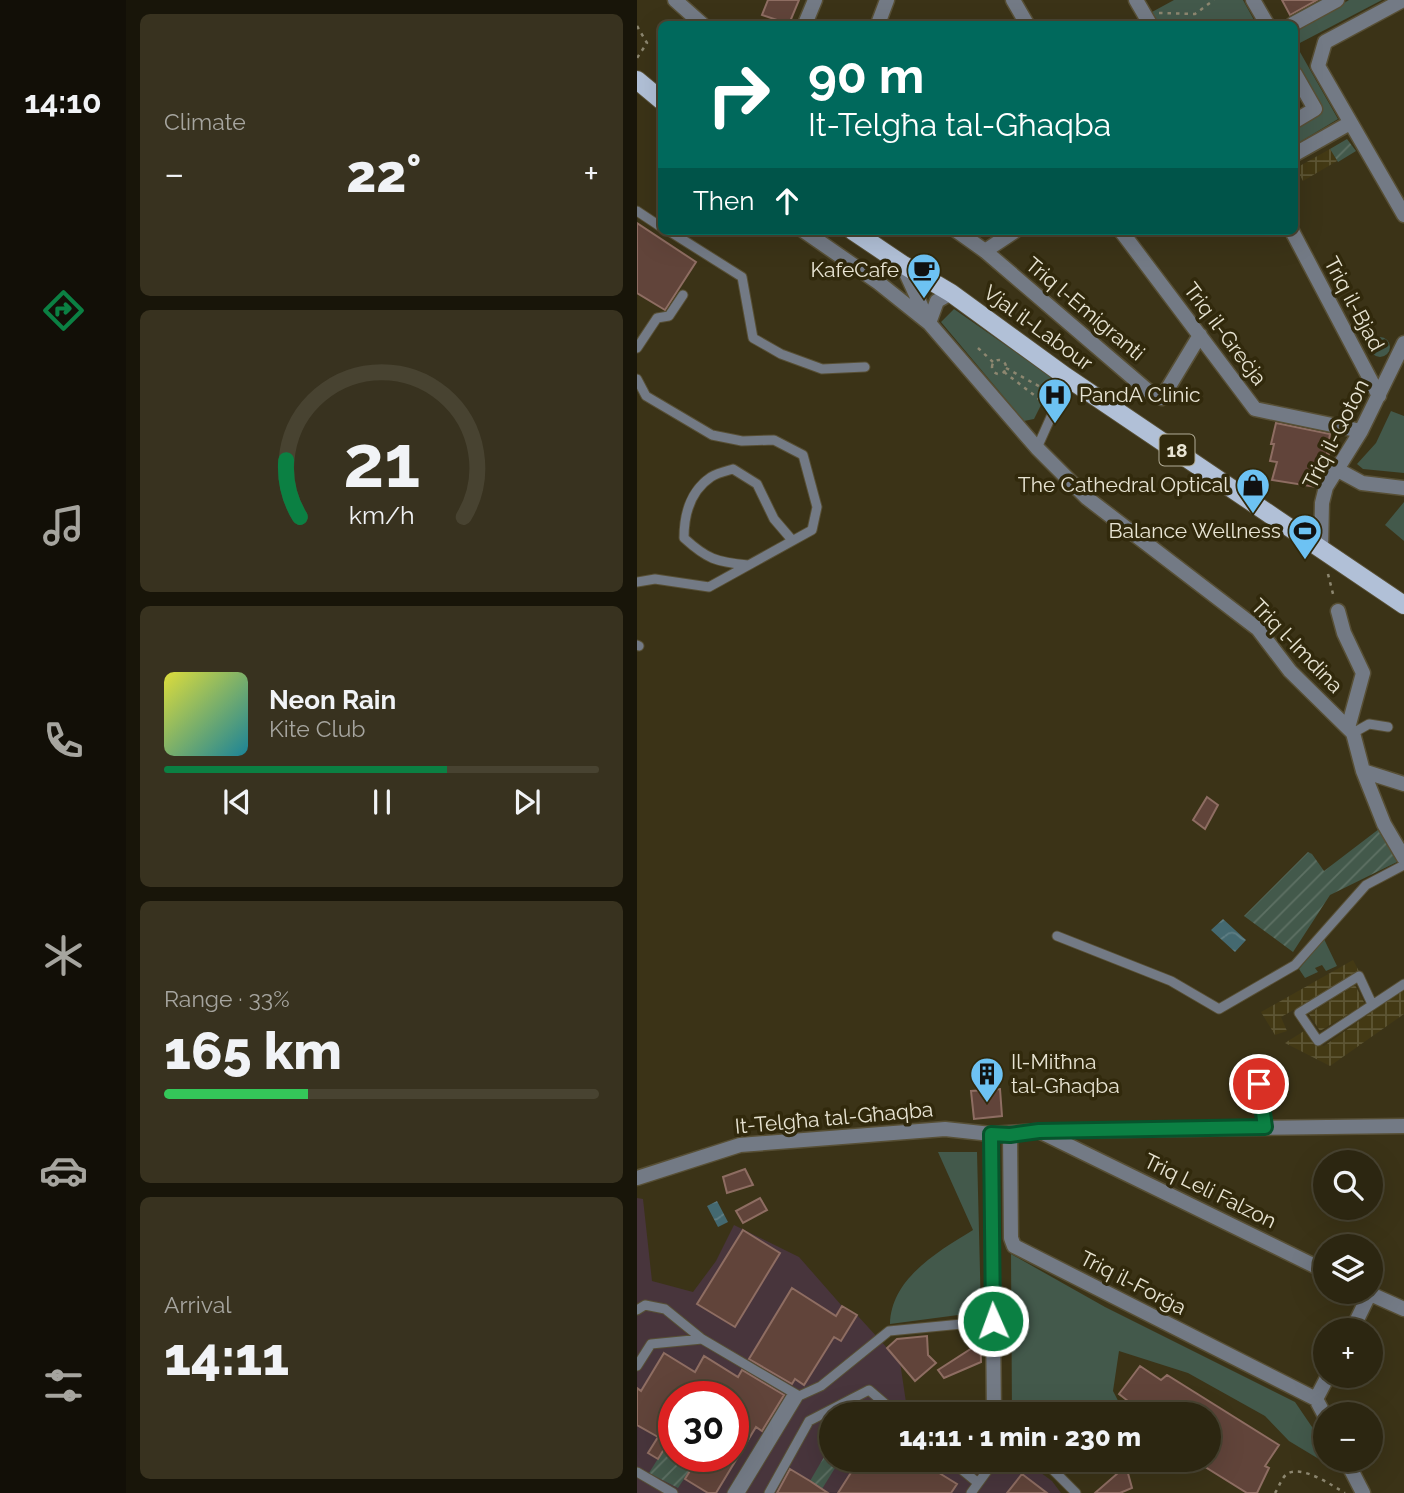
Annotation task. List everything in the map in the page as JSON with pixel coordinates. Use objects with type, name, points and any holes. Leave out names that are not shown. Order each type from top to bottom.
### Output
[{"type":"main road","points":[[637,80],[658,98]]},
{"type":"main road","name":"Vjal il-Labour","points":[[859,235],[951,293],[1065,376],[1404,605]]},
{"type":"street","points":[[675,0],[691,6],[700,21]]},
{"type":"street","points":[[806,21],[815,0]]},
{"type":"street","points":[[879,21],[887,0]]},
{"type":"street","points":[[1013,0],[1025,21]]},
{"type":"street","points":[[1254,0],[1265,21]]},
{"type":"street","points":[[1298,21],[1337,0]]},
{"type":"street","points":[[1403,1],[1325,42],[1318,66],[1404,215]]},
{"type":"street","points":[[1298,79],[1315,109],[1298,119]]},
{"type":"street","points":[[1298,152],[1350,122]]},
{"type":"street","name":"Triq l-Imdina","points":[[810,235],[879,283],[929,323],[1037,448],[1087,498],[1258,629],[1290,671],[1350,730]]},
{"type":"street","name":"Triq l-Emigranti","points":[[963,235],[985,251],[1147,390],[1162,398],[1199,335]]},
{"type":"street","points":[[985,251],[1009,235]]},
{"type":"street","name":"Triq il-Greċja","points":[[1124,235],[1255,409],[1361,431]]},
{"type":"street","name":"Triq il-Bjad","points":[[1294,235],[1379,396]]},
{"type":"street","name":"Triq l-Imdina","points":[[902,264],[929,323]]},
{"type":"street","points":[[929,323],[936,300],[951,293]]},
{"type":"street","name":"Triq il-Qoton","points":[[1321,547],[1322,503],[1327,487],[1361,431],[1404,343]]},
{"type":"street","points":[[1338,470],[1362,483],[1404,488]]},
{"type":"street","points":[[1338,611],[1344,633],[1363,673],[1350,730],[1384,824],[1404,858]]},
{"type":"street","points":[[1363,771],[1404,784]]},
{"type":"street","points":[[1259,1084],[1265,1127]]},
{"type":"street","name":"It-Telgħa tal-Għaqba","points":[[637,1178],[740,1145],[944,1129],[1010,1135],[1039,1131],[1404,1126]]},
{"type":"street","name":"Triq Leli Falzon","points":[[1039,1131],[1313,1265]]},
{"type":"street","points":[[991,1134],[995,1402]]},
{"type":"street","points":[[1010,1135],[1011,1238],[1014,1246]]},
{"type":"street","name":"Triq il-Forġa","points":[[1014,1246],[1316,1399]]},
{"type":"street","points":[[1383,1300],[1404,1310]]},
{"type":"street","points":[[1318,1402],[1316,1399],[1322,1388]]},
{"type":"street","points":[[1352,1472],[1363,1493]]},
{"type":"lane","points":[[637,211],[658,224]]},
{"type":"lane","points":[[675,235],[742,277],[753,338],[781,354],[822,369],[865,367]]},
{"type":"lane","points":[[637,348],[657,318],[669,316],[683,295]]},
{"type":"lane","points":[[1037,448],[1065,376]]},
{"type":"lane","points":[[637,379],[646,396],[712,435],[742,441],[773,440],[803,454],[817,507],[812,530],[709,587],[655,579],[637,582]]},
{"type":"lane","points":[[748,565],[705,557],[684,538],[684,519],[692,498],[710,477],[733,469],[757,484],[774,519],[792,540]]},
{"type":"lane","points":[[1350,730],[1369,724],[1388,727]]},
{"type":"lane","points":[[1057,936],[1171,981],[1219,1009],[1294,964],[1366,885],[1404,865]]},
{"type":"lane","points":[[1373,1004],[1359,976],[1299,1013],[1318,1041],[1404,984]]},
{"type":"lane","points":[[991,1249],[1014,1246]]},
{"type":"lane","points":[[637,1310],[645,1305],[665,1308],[702,1339],[796,1394]]},
{"type":"lane","points":[[731,1493],[796,1394],[821,1386],[889,1331],[993,1321]]},
{"type":"lane","points":[[637,1366],[651,1344],[702,1339]]},
{"type":"lane","points":[[846,1402],[869,1390],[883,1402]]},
{"type":"lane","points":[[740,1493],[796,1394]]},
{"type":"lane","points":[[769,1493],[809,1421],[819,1416]]},
{"type":"lane","points":[[637,1472],[673,1493]]},
{"type":"lane","points":[[965,1472],[978,1483]]},
{"type":"lane","points":[[971,1493],[986,1472]]},
{"type":"lane","points":[[1055,1472],[1076,1493]]},
{"type":"path","points":[[1143,12],[1195,14],[1214,0]]},
{"type":"path","points":[[637,26],[647,43],[637,58]]},
{"type":"path","points":[[978,348],[994,363]]},
{"type":"path","points":[[994,363],[1002,361],[1005,370],[1054,410]]},
{"type":"path","points":[[994,363],[992,367],[996,373],[1005,370],[1046,390]]},
{"type":"path","points":[[1327,572],[1338,611]]},
{"type":"path","points":[[1275,1493],[1285,1474],[1292,1471],[1312,1475],[1345,1493]]},
{"type":"shaded area","points":[[1330,149],[1337,161],[1303,181],[1298,167]]},
{"type":"shaded area","points":[[1353,960],[1360,973],[1281,1017],[1287,1031],[1275,1035],[1261,1012]]},
{"type":"shaded area","points":[[1355,985],[1365,1004],[1320,1031],[1309,1014]]},
{"type":"shaded area","points":[[1404,989],[1404,1014],[1330,1066],[1285,1043],[1304,1031],[1312,1042],[1324,1046]]},
{"type":"shaded area","points":[[637,1198],[643,1199],[652,1281],[693,1292],[716,1261],[734,1225],[799,1257],[842,1306],[857,1315],[900,1362],[906,1402],[819,1402],[819,1472],[1040,1472],[1052,1481],[1061,1493],[637,1493]]},
{"type":"green space","points":[[1174,0],[1243,0],[1254,20],[1157,21],[1152,12]]},
{"type":"green space","points":[[1349,0],[1382,0],[1298,44],[1298,30]]},
{"type":"green space","points":[[1298,49],[1338,119],[1298,143],[1298,125],[1321,112],[1298,70]]},
{"type":"green space","points":[[1347,139],[1356,151],[1338,162],[1330,149]]},
{"type":"green space","points":[[954,309],[1054,379],[1034,419],[1024,421],[941,322]]},
{"type":"green space","points":[[1376,337],[1384,337],[1390,347],[1384,357],[1376,357],[1370,351],[1370,343]]},
{"type":"green space","points":[[1391,411],[1404,416],[1404,473],[1363,469],[1357,464],[1376,443]]},
{"type":"green space","points":[[1404,502],[1404,541],[1385,525]]},
{"type":"green space","points":[[1379,829],[1399,861],[1330,895],[1293,952],[1244,916],[1308,852],[1324,871]]},
{"type":"green space","points":[[1324,939],[1337,966],[1326,971],[1322,965],[1315,968],[1318,972],[1305,978],[1299,969]]},
{"type":"green space","points":[[938,1152],[977,1152],[981,1312],[890,1324],[892,1308],[908,1280],[932,1257],[973,1230]]},
{"type":"green space","points":[[1011,1254],[1105,1307],[1295,1402],[1313,1428],[1313,1455],[1289,1441],[1265,1416],[1188,1373],[1119,1351],[1113,1391],[1119,1402],[1012,1402]]},
{"type":"green space","points":[[658,1459],[658,1472],[688,1472],[678,1488],[649,1473]]},
{"type":"green space","points":[[819,1466],[819,1472],[833,1472],[822,1489],[810,1481]]},
{"type":"water","points":[[1223,919],[1246,940],[1235,952],[1211,930]]},
{"type":"water","points":[[717,1201],[728,1222],[718,1227],[707,1206]]},
{"type":"building","points":[[768,0],[799,0],[790,21],[780,21],[762,15]]},
{"type":"building","points":[[1282,0],[1317,0],[1290,15]]},
{"type":"building","points":[[637,223],[696,262],[665,310],[637,293]]},
{"type":"building","points":[[1276,423],[1330,434],[1329,454],[1316,487],[1272,480],[1277,462],[1270,461]]},
{"type":"building","points":[[1207,797],[1218,805],[1205,829],[1193,820]]},
{"type":"building","name":"Il-Mitħna tal-Għaqba","points":[[1000,1089],[1002,1116],[974,1119],[971,1091]]},
{"type":"building","points":[[745,1169],[753,1185],[727,1193],[723,1177]]},
{"type":"building","points":[[760,1198],[767,1210],[743,1223],[736,1211]]},
{"type":"building","points":[[743,1230],[780,1253],[735,1327],[697,1304]]},
{"type":"building","points":[[792,1288],[836,1316],[842,1306],[857,1315],[841,1341],[834,1337],[804,1385],[795,1379],[792,1384],[749,1359]]},
{"type":"building","points":[[980,1329],[981,1362],[944,1378],[938,1370],[972,1348],[964,1338]]},
{"type":"building","points":[[927,1336],[928,1355],[936,1363],[915,1381],[887,1348],[897,1339]]},
{"type":"building","points":[[664,1353],[695,1372],[704,1356],[738,1377],[742,1370],[784,1395],[762,1431],[756,1427],[749,1439],[749,1381],[658,1381],[658,1437],[637,1425],[637,1388],[641,1391]]},
{"type":"building","points":[[1140,1366],[1161,1380],[1167,1375],[1210,1402],[1128,1402],[1119,1394]]},
{"type":"building","points":[[1221,1409],[1279,1445],[1265,1466],[1269,1468],[1257,1493],[1247,1493],[1213,1472],[1221,1472]]},
{"type":"building","points":[[658,1437],[658,1459],[648,1453]]},
{"type":"building","points":[[790,1469],[810,1481],[828,1493],[777,1493]]},
{"type":"building","points":[[689,1472],[729,1472],[716,1493],[708,1493],[685,1479]]},
{"type":"building","points":[[851,1472],[938,1472],[957,1484],[951,1493],[838,1493]]},
{"type":"building","points":[[1119,1472],[1128,1472],[1132,1488],[1120,1493],[1095,1493]]},
{"type":"building","points":[[1022,1474],[1047,1493],[1007,1493]]},
{"type":"place","name":"KafeCafe","points":[[924,300]]},
{"type":"place","name":"PandA Clinic","points":[[1055,425]]},
{"type":"place","name":"The Cathedral Optical","points":[[1253,515]]},
{"type":"place","name":"Balance Wellness","points":[[1305,561]]},
{"type":"place","name":"Il-Mitħna tal-Għaqba","points":[[987,1104]]},
{"type":"route","points":[[993,1321],[991,1134],[1265,1127],[1259,1084]]}]
